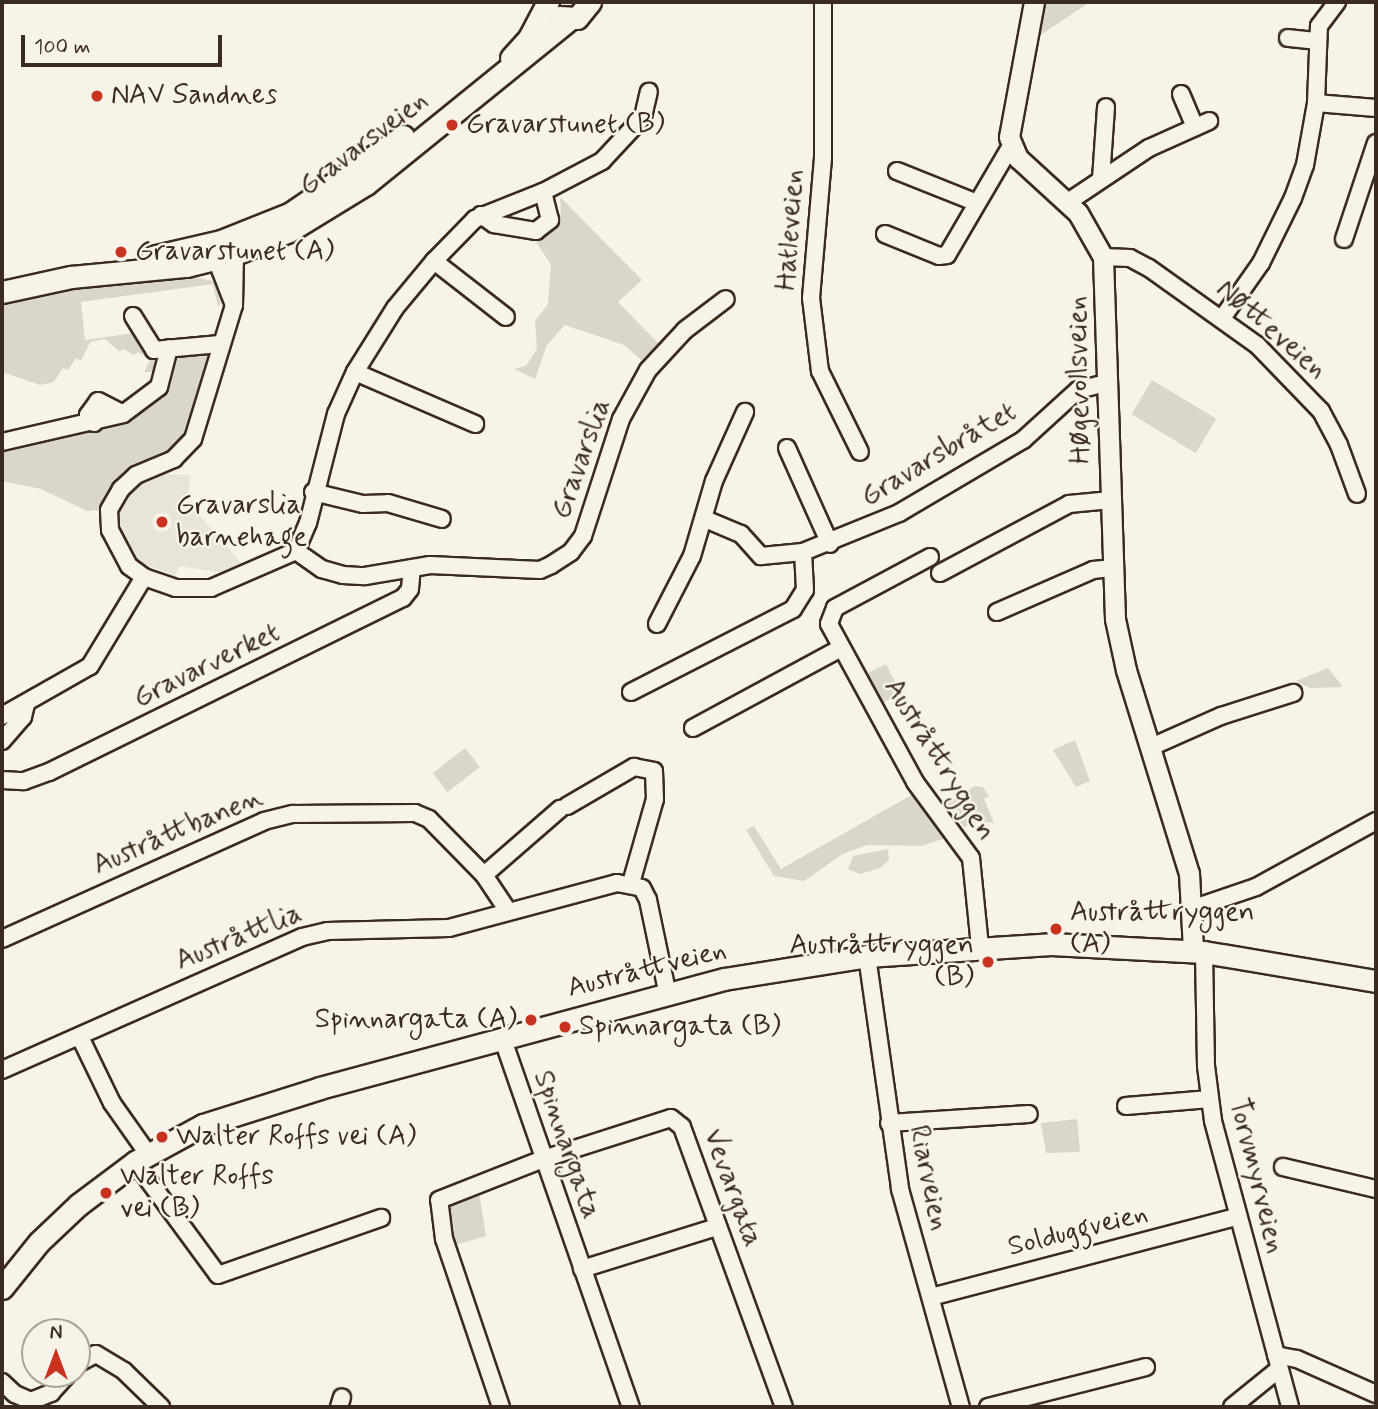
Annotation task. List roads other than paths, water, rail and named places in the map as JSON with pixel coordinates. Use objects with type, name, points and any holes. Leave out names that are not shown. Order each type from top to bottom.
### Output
[{"type":"main road","name":"Gravarsveien","points":[[2,284],[45,271],[150,257],[224,251],[326,193],[486,77],[529,38],[548,2]]},
{"type":"main road","points":[[548,2],[554,13],[570,19]]},
{"type":"main road","name":"Gravarsveien","points":[[2,292],[71,277],[224,251],[289,232],[355,192],[570,19],[583,15],[590,2]]},
{"type":"main road","name":"Austråttveien","points":[[4,1281],[56,1225],[141,1158],[203,1125],[251,1107],[667,991],[867,956],[980,947],[1090,944],[1199,951],[1376,981]]},
{"type":"street","name":"Hatleveien","points":[[823,2],[822,158],[810,298],[820,371],[860,452]]},
{"type":"street","points":[[885,234],[943,256],[1011,146],[1009,118],[1034,2]]},
{"type":"street","points":[[1223,317],[1282,225],[1305,165],[1316,103],[1317,41],[1321,20],[1337,2]]},
{"type":"street","points":[[1288,38],[1317,41]]},
{"type":"street","points":[[224,251],[234,305],[193,439],[174,459],[136,475],[121,489],[109,510],[118,554],[144,578],[176,588],[211,588],[296,551],[308,523],[313,492],[336,414],[355,372],[395,308],[434,261],[481,215],[543,192],[602,161],[643,117],[649,92]]},
{"type":"street","points":[[1068,202],[1149,148],[1202,124],[1181,94]]},
{"type":"street","points":[[1316,103],[1376,108]]},
{"type":"street","points":[[1101,180],[1106,107]]},
{"type":"street","points":[[1344,239],[1376,143]]},
{"type":"street","name":"Høgevollsveien","points":[[1011,146],[1018,158],[1068,202],[1103,257],[1111,568],[1121,649],[1189,873],[1199,951]]},
{"type":"street","points":[[897,171],[977,203]]},
{"type":"street","points":[[481,215],[494,224],[536,231],[550,220],[543,192]]},
{"type":"street","name":"Nøtteveien","points":[[1103,257],[1130,258],[1223,317],[1308,393],[1339,445],[1357,494]]},
{"type":"street","points":[[434,261],[506,317]]},
{"type":"street","name":"Gravarslia","points":[[296,551],[322,569],[343,575],[365,576],[412,568],[482,565],[540,570],[571,552],[590,522],[621,419],[637,387],[673,341],[726,299]]},
{"type":"street","points":[[133,316],[154,350],[220,344]]},
{"type":"street","points":[[4,438],[94,423],[123,414],[159,387],[169,348]]},
{"type":"street","points":[[355,372],[475,424]]},
{"type":"street","name":"Gravarsbråtet","points":[[705,519],[741,534],[761,556],[770,559],[830,544],[899,513],[968,473],[1023,440],[1078,390],[1106,383]]},
{"type":"street","points":[[657,624],[680,585],[705,519],[714,481],[745,412]]},
{"type":"street","points":[[787,448],[830,544]]},
{"type":"street","points":[[313,492],[363,504],[388,503],[442,519]]},
{"type":"street","points":[[940,573],[1069,504],[1111,500]]},
{"type":"street","points":[[631,692],[793,609],[805,590],[803,552]]},
{"type":"street","name":"Austråttryggen","points":[[930,557],[835,608],[829,624],[915,782],[971,858],[980,947]]},
{"type":"street","name":"Gravarverket","points":[[2,783],[48,772],[403,598],[410,589],[412,568]]},
{"type":"street","points":[[997,612],[1093,570],[1111,568]]},
{"type":"street","points":[[2,716],[90,666],[144,578]]},
{"type":"street","points":[[693,728],[841,648]]},
{"type":"street","points":[[1151,747],[1221,716],[1293,693]]},
{"type":"street","points":[[2,741],[23,717],[26,704]]},
{"type":"street","points":[[484,876],[563,808],[634,767],[654,771],[655,799],[631,883]]},
{"type":"street","name":"Austråttbanen","points":[[2,939],[279,815],[415,813],[439,826],[484,876],[508,911]]},
{"type":"street","points":[[1194,908],[1256,887],[1376,821]]},
{"type":"street","points":[[508,911],[631,883],[642,888],[648,901],[667,991]]},
{"type":"street","name":"Austråttlia","points":[[2,1070],[80,1037],[276,945],[327,931],[374,933],[449,928],[508,911]]},
{"type":"street","points":[[374,933],[375,950]]},
{"type":"street","name":"Torvmyrveien","points":[[1199,951],[1210,1099],[1237,1217],[1290,1407]]},
{"type":"street","name":"Riarveien","points":[[867,956],[889,1123],[905,1211],[961,1407]]},
{"type":"street","points":[[80,1037],[141,1158],[218,1275],[381,1218]]},
{"type":"street","name":"Spinnargata","points":[[502,1037],[631,1407]]},
{"type":"street","points":[[1126,1106],[1210,1099]]},
{"type":"street","points":[[889,1123],[1029,1114]]},
{"type":"street","name":"Vevargata","points":[[543,1159],[671,1118],[681,1127],[784,1407]]},
{"type":"street","points":[[501,1407],[437,1210],[439,1200],[452,1193],[543,1159]]},
{"type":"street","points":[[1283,1167],[1376,1189]]},
{"type":"street","name":"Solduggveien","points":[[931,1297],[1237,1217]]},
{"type":"street","points":[[582,1269],[717,1227]]},
{"type":"street","points":[[91,1357],[96,1354],[124,1371],[161,1407]]},
{"type":"street","points":[[1231,1407],[1278,1362],[1297,1359],[1376,1394]]},
{"type":"street","points":[[988,1407],[1146,1367]]},
{"type":"street","points":[[2,1382],[15,1394],[32,1401],[51,1393],[55,1388]]},
{"type":"place","name":"NAV Sandnes","points":[[97,96]]},
{"type":"place","name":"Gravarstunet (B)","points":[[452,125]]},
{"type":"place","name":"Gravarstunet (A)","points":[[121,252]]},
{"type":"place","name":"Gravarslia barnehage","points":[[162,522]]},
{"type":"place","name":"Austråttryggen (A)","points":[[1056,929]]},
{"type":"place","name":"Austråttryggen (B)","points":[[988,962]]},
{"type":"place","name":"Spinnargata (A)","points":[[531,1020]]},
{"type":"place","name":"Spinnargata (B)","points":[[565,1027]]},
{"type":"place","name":"Walter Roffs vei (A)","points":[[162,1137]]},
{"type":"place","name":"Walter Roffs vei (B)","points":[[106,1193]]}]
